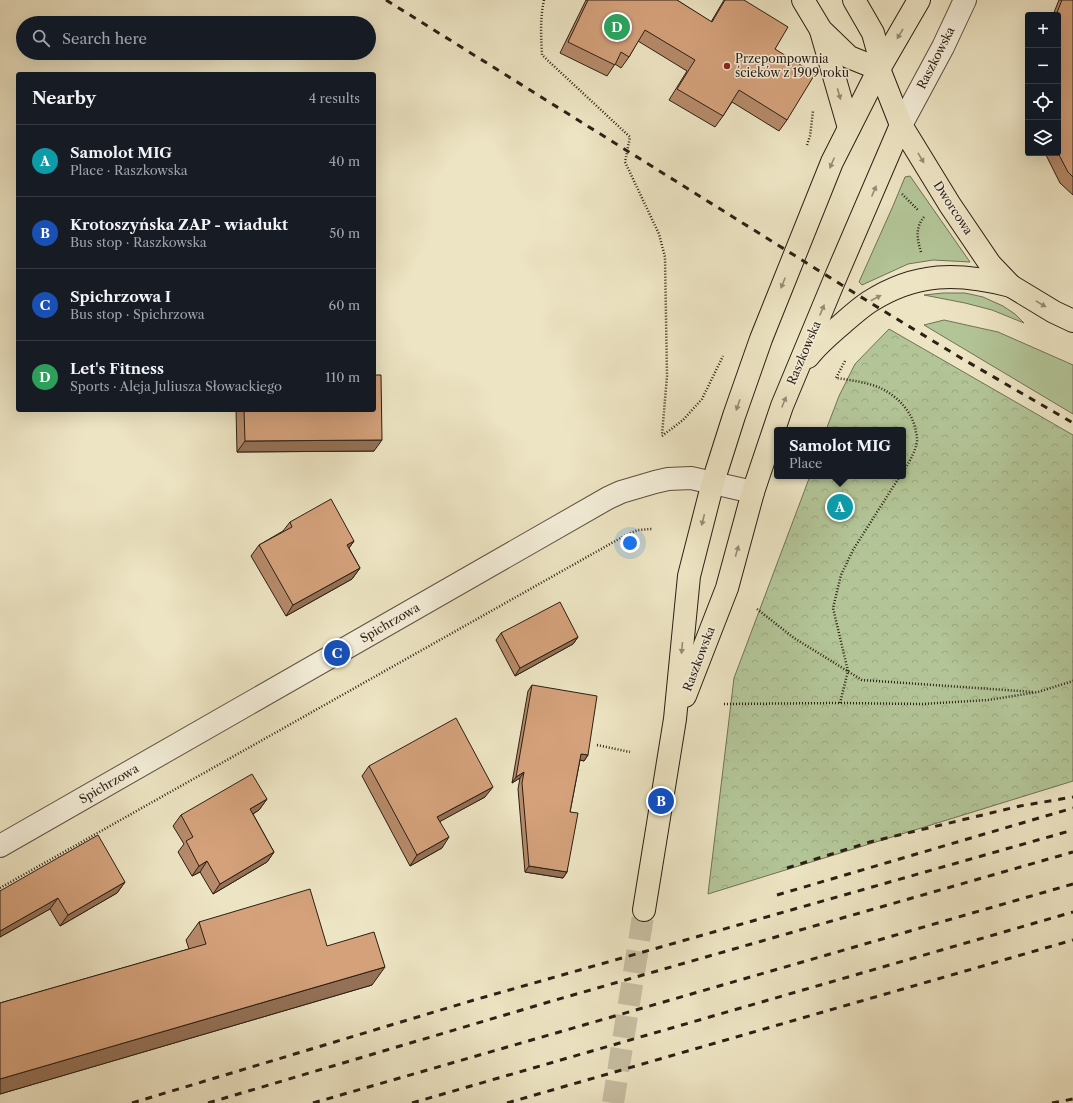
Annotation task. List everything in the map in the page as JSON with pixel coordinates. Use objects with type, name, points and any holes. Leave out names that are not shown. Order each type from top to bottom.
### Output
[{"type":"main road","points":[[803,0],[821,30],[849,128]]},
{"type":"main road","points":[[821,30],[849,57],[879,69],[878,51],[873,33],[854,0]]},
{"type":"main road","name":"Raszkowska","points":[[644,910],[675,719],[688,576],[712,482],[761,339],[832,162],[879,69],[919,0]]},
{"type":"main road","name":"Dworcowa","points":[[879,69],[901,125],[950,205],[990,264],[1011,286]]},
{"type":"main road","name":"Raszkowska","points":[[775,427],[782,406],[901,125]]},
{"type":"main road","name":"Dworcowa","points":[[797,372],[811,353],[825,338],[868,302],[894,288],[927,278],[961,276],[994,281],[1011,286],[1054,312],[1073,321]]},
{"type":"main road","name":"Raszkowska","points":[[675,719],[727,588],[753,492],[774,430]]},
{"type":"street","name":"Raszkowska","points":[[901,125],[943,47],[965,0]]},
{"type":"street","name":"Spichrzowa","points":[[0,846],[608,498],[640,486],[668,479],[691,478],[753,492]]},
{"type":"path","points":[[544,0],[541,13],[542,55],[630,137],[625,162],[659,234],[665,257],[667,376],[662,436],[683,420],[702,399],[724,354]]},
{"type":"path","points":[[805,150],[810,136],[813,110]]},
{"type":"path","points":[[900,192],[919,211]]},
{"type":"path","points":[[921,254],[917,235],[919,223],[924,216]]},
{"type":"path","points":[[836,378],[879,388],[895,397],[908,411],[915,425],[917,440],[914,453],[906,467]]},
{"type":"path","points":[[840,703],[848,671],[833,608],[841,575],[853,550],[898,479]]},
{"type":"path","points":[[0,888],[626,535],[638,530],[652,528]]},
{"type":"path","points":[[757,609],[794,638],[862,680],[1038,692]]},
{"type":"path","points":[[724,704],[922,704],[988,700],[1038,692],[1073,681]]},
{"type":"path","points":[[597,745],[630,752]]},
{"type":"green space","points":[[910,176],[970,262],[933,260],[908,264],[862,285],[859,282],[905,177]]},
{"type":"green space","points":[[965,293],[983,297],[1003,306],[1015,314],[1024,323],[992,310],[924,295]]},
{"type":"green space","points":[[944,320],[998,332],[1073,365],[1073,414],[924,325]]},
{"type":"green space","points":[[889,329],[1073,435],[1073,781],[708,894],[734,678],[809,479],[906,479],[906,427],[827,427],[839,396],[855,364]]},
{"type":"building","points":[[588,0],[677,0],[712,22],[725,0],[744,0],[788,27],[775,49],[815,74],[787,120],[739,90],[723,116],[677,89],[695,60],[645,30],[629,57],[621,52],[615,65],[568,42]]},
{"type":"building","points":[[1062,0],[1073,0],[1073,177],[1068,172],[1060,156],[1061,156],[1061,12],[1057,12]]},
{"type":"building","points":[[376,375],[381,375],[382,440],[245,441],[244,412],[376,412]]},
{"type":"building","points":[[331,499],[354,541],[347,545],[360,568],[293,605],[259,545],[292,527],[290,522]]},
{"type":"building","points":[[560,602],[578,637],[520,668],[501,633]]},
{"type":"building","points":[[532,685],[597,696],[588,755],[581,754],[570,812],[578,813],[567,872],[529,866],[522,783],[524,772],[516,777]]},
{"type":"building","points":[[456,718],[493,787],[437,817],[449,837],[417,855],[369,766]]},
{"type":"building","points":[[252,774],[267,799],[250,809],[274,852],[220,884],[207,861],[199,866],[186,841],[193,837],[181,815]]},
{"type":"building","points":[[98,835],[125,882],[68,915],[58,898],[0,931],[0,891]]},
{"type":"building","points":[[310,889],[327,946],[374,932],[385,967],[0,1079],[0,1003],[206,944],[199,922]]},
{"type":"tunnel","points":[[613,1103],[644,910]]},
{"type":"railway","points":[[386,0],[869,302],[961,358],[1073,423]]},
{"type":"railway","points":[[787,868],[870,842],[1020,806],[1073,797]]},
{"type":"railway","points":[[777,895],[1073,808]]},
{"type":"railway","points":[[132,1103],[474,1000],[1073,830]]},
{"type":"railway","points":[[208,1103],[552,1001],[1073,852]]},
{"type":"railway","points":[[313,1103],[1073,884]]},
{"type":"railway","points":[[412,1103],[1073,912]]},
{"type":"railway","points":[[507,1103],[1073,940]]},
{"type":"railway","points":[[1052,1103],[1073,1099]]},
{"type":"place","name":"Let's Fitness","points":[[617,27]]},
{"type":"place","name":"Przepompownia ścieków z 1909 roku","points":[[727,66]]},
{"type":"place","name":"Samolot MIG","points":[[840,507]]},
{"type":"place","name":"Spichrzowa I","points":[[337,653]]},
{"type":"place","name":"Krotoszyńska ZAP - wiadukt","points":[[661,801]]}]
